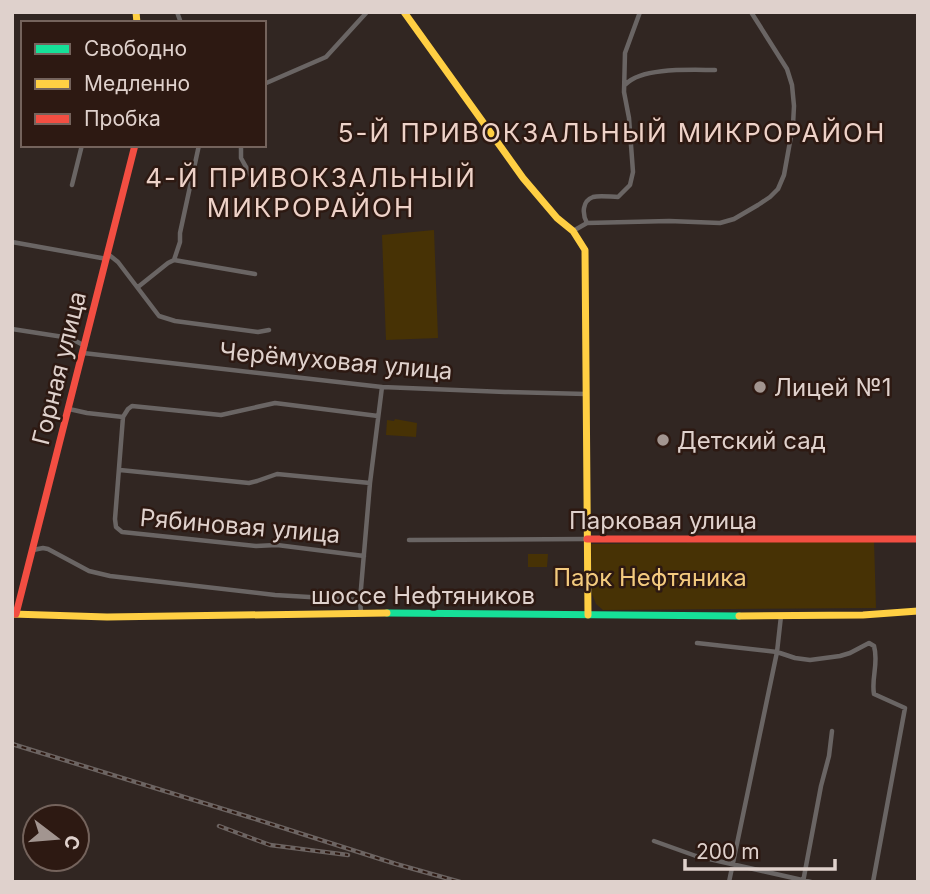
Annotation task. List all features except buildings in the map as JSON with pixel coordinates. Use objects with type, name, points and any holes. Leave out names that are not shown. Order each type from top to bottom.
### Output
[{"type":"street","points":[[266,83],[326,57],[367,12]]},
{"type":"street","points":[[404,12],[523,178],[583,244],[586,255],[588,615]]},
{"type":"street","points":[[587,223],[583,214],[588,201],[595,196],[618,197],[630,185],[633,165],[625,85],[625,53],[640,12]]},
{"type":"street","points":[[573,231],[587,223],[720,223],[734,219],[775,193],[783,179],[793,125],[792,85],[787,69],[751,12]]},
{"type":"street","points":[[625,85],[632,78],[663,70],[715,70]]},
{"type":"street","points":[[72,185],[82,147]]},
{"type":"street","name":"Горная улица","points":[[14,614],[33,550],[134,147]]},
{"type":"street","points":[[174,260],[200,147]]},
{"type":"street","points":[[241,147],[241,158],[256,185]]},
{"type":"street","points":[[12,242],[107,256],[118,262],[159,316],[167,319],[258,332],[269,330]]},
{"type":"street","points":[[138,287],[174,260],[256,274]]},
{"type":"street","name":"Черёмуховая улица","points":[[12,328],[70,338],[84,350],[382,387],[587,394]]},
{"type":"street","points":[[361,613],[363,555],[382,387]]},
{"type":"street","points":[[370,484],[277,474],[249,482],[120,470],[123,417],[128,409],[135,406],[221,415],[275,403],[378,416]]},
{"type":"street","points":[[69,409],[123,417]]},
{"type":"street","name":"Рябиновая улица","points":[[120,470],[115,519],[116,527],[125,533],[363,555]]},
{"type":"street","name":"Парковая улица","points":[[409,540],[918,539]]},
{"type":"street","points":[[33,550],[48,549],[89,572],[110,576],[275,595],[360,600]]},
{"type":"street","name":"шоссе Нефтяников","points":[[14,614],[107,617],[361,613],[781,616],[918,611]]},
{"type":"street","points":[[729,882],[777,652],[781,616]]},
{"type":"street","points":[[697,643],[777,652],[810,660],[830,659],[869,643],[876,649],[874,694],[905,708],[873,882]]},
{"type":"street","points":[[803,881],[832,732]]},
{"type":"street","points":[[654,841],[696,856],[811,882]]},
{"type":"green space","points":[[434,230],[438,338],[386,340],[382,235]]},
{"type":"green space","points":[[387,420],[417,423],[416,437],[386,435]]},
{"type":"green space","name":"Парк Нефтяника","points":[[874,541],[876,608],[603,610],[596,604],[592,594],[591,544]]},
{"type":"green space","points":[[528,554],[548,554],[547,567],[528,567]]},
{"type":"railway","points":[[12,744],[460,882]]},
{"type":"railway","points":[[219,826],[270,845],[348,855]]},
{"type":"traffic: fast","points":[[387,613],[739,616]]},
{"type":"traffic: slow","points":[[136,12],[137,21]]},
{"type":"traffic: slow","points":[[404,12],[523,178],[557,218],[573,231],[585,250],[588,615]]},
{"type":"traffic: slow","points":[[739,616],[863,615],[918,611]]},
{"type":"traffic: slow","points":[[12,614],[107,617],[387,613]]},
{"type":"traffic: jam","points":[[16,614],[134,147]]},
{"type":"traffic: jam","points":[[587,539],[918,539]]},
{"type":"place","name":"Лицей №1","points":[[760,387]]},
{"type":"place","name":"Детский сад","points":[[663,440]]},
{"type":"district","name":"5-Й ПРИВОКЗАЛЬНЫЙ МИКРОРАЙОН","points":[[612,132]]},
{"type":"district","name":"4-Й ПРИВОКЗАЛЬНЫЙ МИКРОРАЙОН","points":[[311,192]]}]
